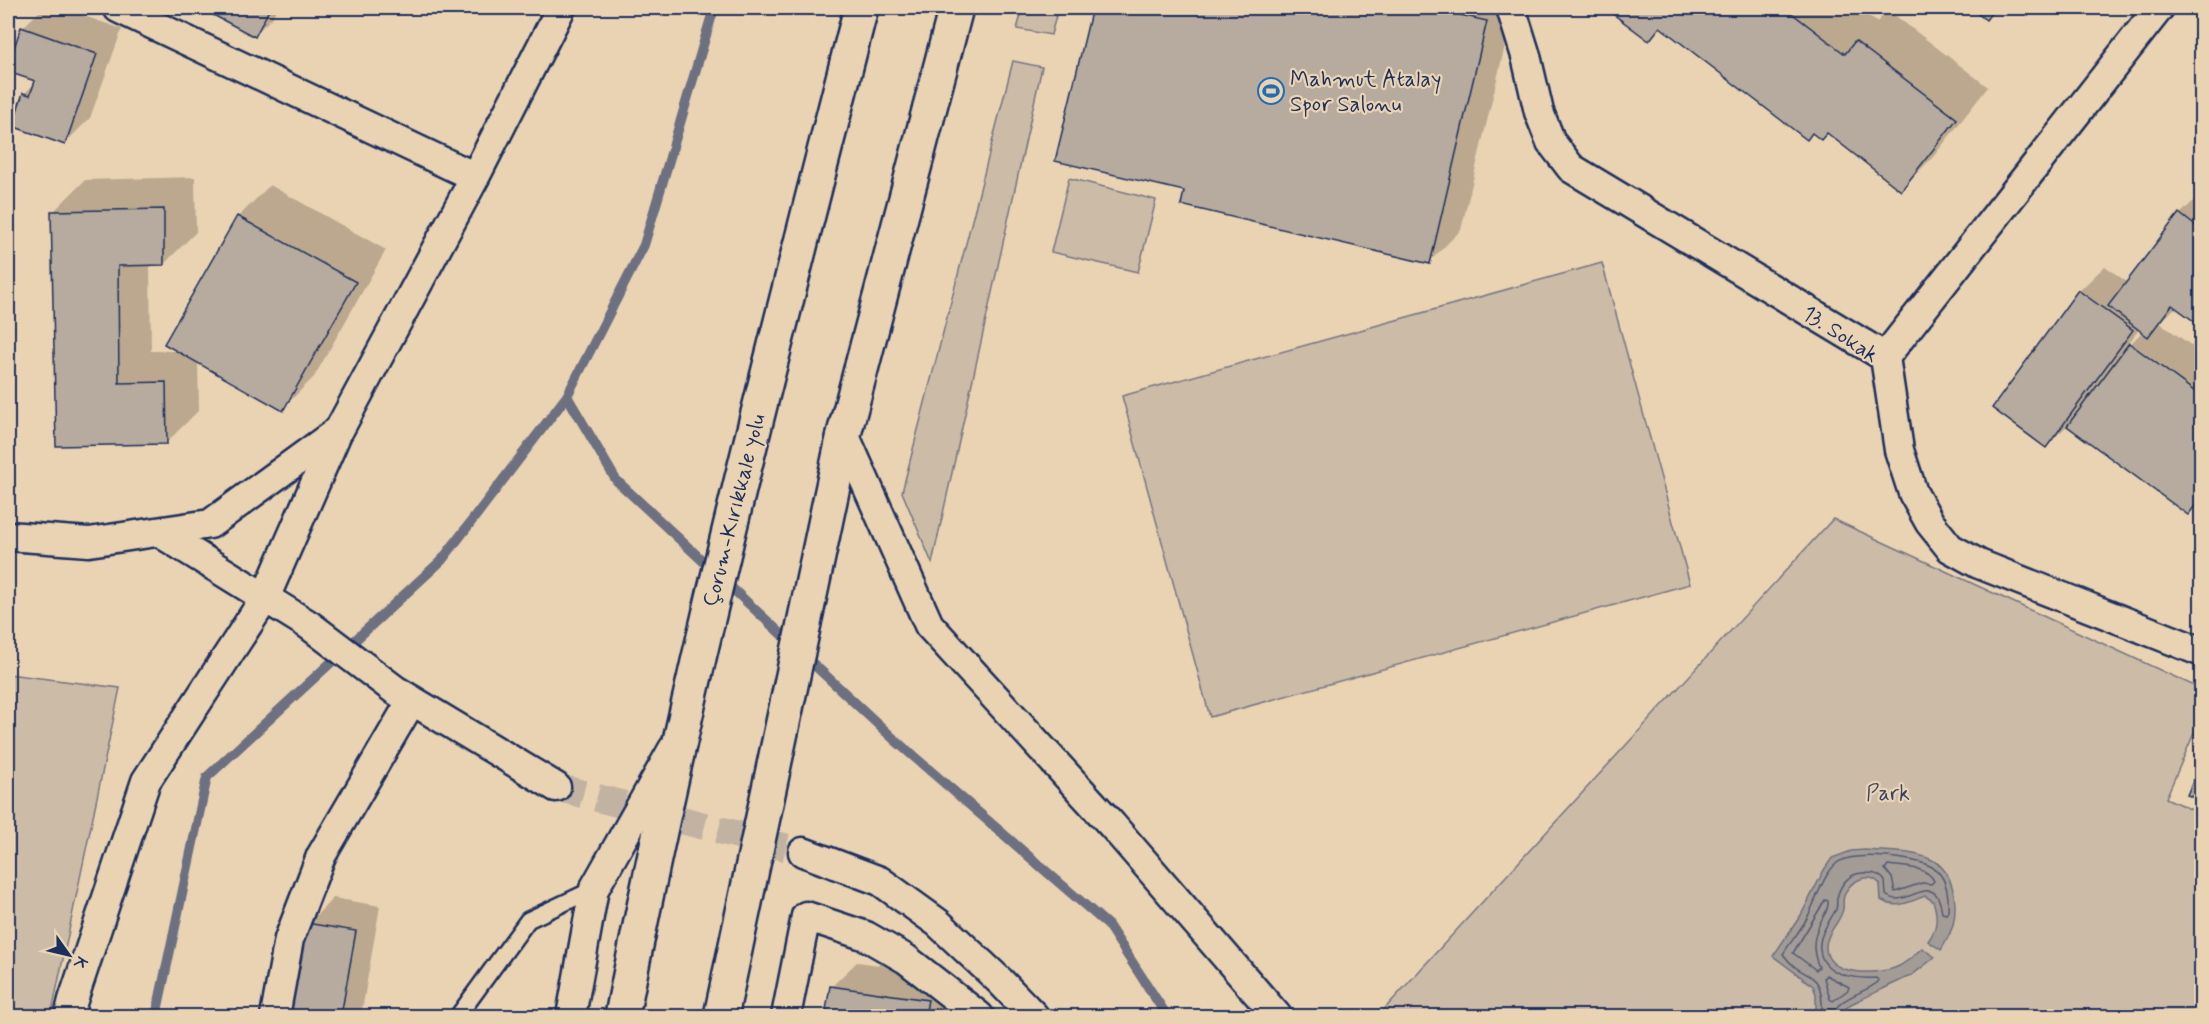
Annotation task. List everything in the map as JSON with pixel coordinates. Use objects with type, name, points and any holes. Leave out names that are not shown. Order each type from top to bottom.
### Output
[{"type":"highway","name":"Çorum-Kırıkkale yolu","points":[[622,1017],[690,689],[741,475],[861,8]]},
{"type":"highway","points":[[722,1017],[844,434],[956,8]]},
{"type":"street","points":[[118,8],[151,14],[475,177]]},
{"type":"street","points":[[69,1017],[146,781],[265,598],[339,430],[475,177],[561,8]]},
{"type":"street","name":"13. Sokak","points":[[1511,8],[1526,56],[1539,111],[1551,142],[1571,168],[1885,357],[1899,450],[1913,493],[1930,523],[1950,548],[1979,564],[2202,652]]},
{"type":"street","points":[[1885,357],[2159,8]]},
{"type":"street","points":[[8,536],[89,542],[210,524],[339,430]]},
{"type":"street","points":[[844,434],[929,625],[1112,825],[1278,1017]]},
{"type":"street","points":[[159,532],[309,625],[403,695],[556,786]]},
{"type":"street","points":[[275,1017],[290,939],[321,856],[403,695]]},
{"type":"street","points":[[571,1017],[594,889],[680,736]]},
{"type":"street","points":[[802,852],[880,881],[890,888],[938,923],[1000,981],[1034,1017]]},
{"type":"street","points":[[786,1017],[806,916],[866,936],[906,959],[978,1017]]},
{"type":"lane","points":[[458,1017],[528,920],[594,889]]},
{"type":"green space","points":[[1023,8],[1058,8],[1051,35],[1017,29]]},
{"type":"green space","points":[[1013,61],[1042,67],[932,563],[902,492]]},
{"type":"green space","points":[[1069,178],[1156,200],[1138,272],[1051,252]]},
{"type":"green space","points":[[1602,263],[1690,584],[1210,717],[1122,396]]},
{"type":"green space","name":"Park","points":[[1833,519],[2201,689],[2201,717],[2166,798],[2201,814],[2201,1016],[1378,1016]]},
{"type":"green space","points":[[8,674],[120,688],[51,1016],[8,1016]]},
{"type":"water","points":[[1865,850],[1918,855],[1941,866],[1953,890],[1955,908],[1953,925],[1941,950],[1928,941],[1936,922],[1933,901],[1925,896],[1898,905],[1887,903],[1881,900],[1880,884],[1875,880],[1865,878],[1854,882],[1846,891],[1842,914],[1827,942],[1828,957],[1834,964],[1843,969],[1866,972],[1888,970],[1901,965],[1922,948],[1935,957],[1912,975],[1851,1004],[1837,1016],[1816,1016],[1816,994],[1813,986],[1773,956],[1801,915],[1832,858],[1851,851]]},
{"type":"building","points":[[200,8],[263,8],[269,10],[255,37]]},
{"type":"building","name":"Mahmut Atalay Spor Salonu","points":[[1092,8],[1430,8],[1487,21],[1430,264],[1181,205],[1184,191],[1055,161]]},
{"type":"building","points":[[1605,8],[1785,8],[1845,54],[1855,41],[1957,119],[1901,191],[1827,133],[1821,140],[1812,133],[1807,140],[1660,27],[1649,41]]},
{"type":"building","points":[[1970,8],[1995,8],[1986,20]]},
{"type":"building","points":[[21,27],[97,54],[65,145],[12,126],[23,93],[30,95],[35,81],[8,72]]},
{"type":"building","points":[[164,209],[164,265],[118,266],[119,383],[166,382],[167,444],[56,446],[51,211]]},
{"type":"building","points":[[2179,213],[2202,231],[2202,327],[2172,305],[2148,337],[2108,306]]},
{"type":"building","points":[[237,216],[356,282],[283,411],[164,344]]},
{"type":"building","points":[[2078,290],[2133,330],[2046,448],[1992,408]]},
{"type":"building","points":[[2129,343],[2202,397],[2202,497],[2188,515],[2067,426]]},
{"type":"building","points":[[2202,760],[2202,800],[2187,795]]},
{"type":"building","points":[[306,923],[356,931],[341,1016],[290,1016]]},
{"type":"building","points":[[830,986],[928,1000],[925,1016],[825,1016]]},
{"type":"waterway","points":[[156,1016],[207,777],[442,560],[567,396],[644,245],[714,8]]},
{"type":"waterway","points":[[567,396],[616,480],[896,741],[1108,925],[1167,1016]]},
{"type":"tunnel","points":[[556,787],[803,852]]},
{"type":"place","name":"Mahmut Atalay Spor Salonu","points":[[1271,91]]}]
